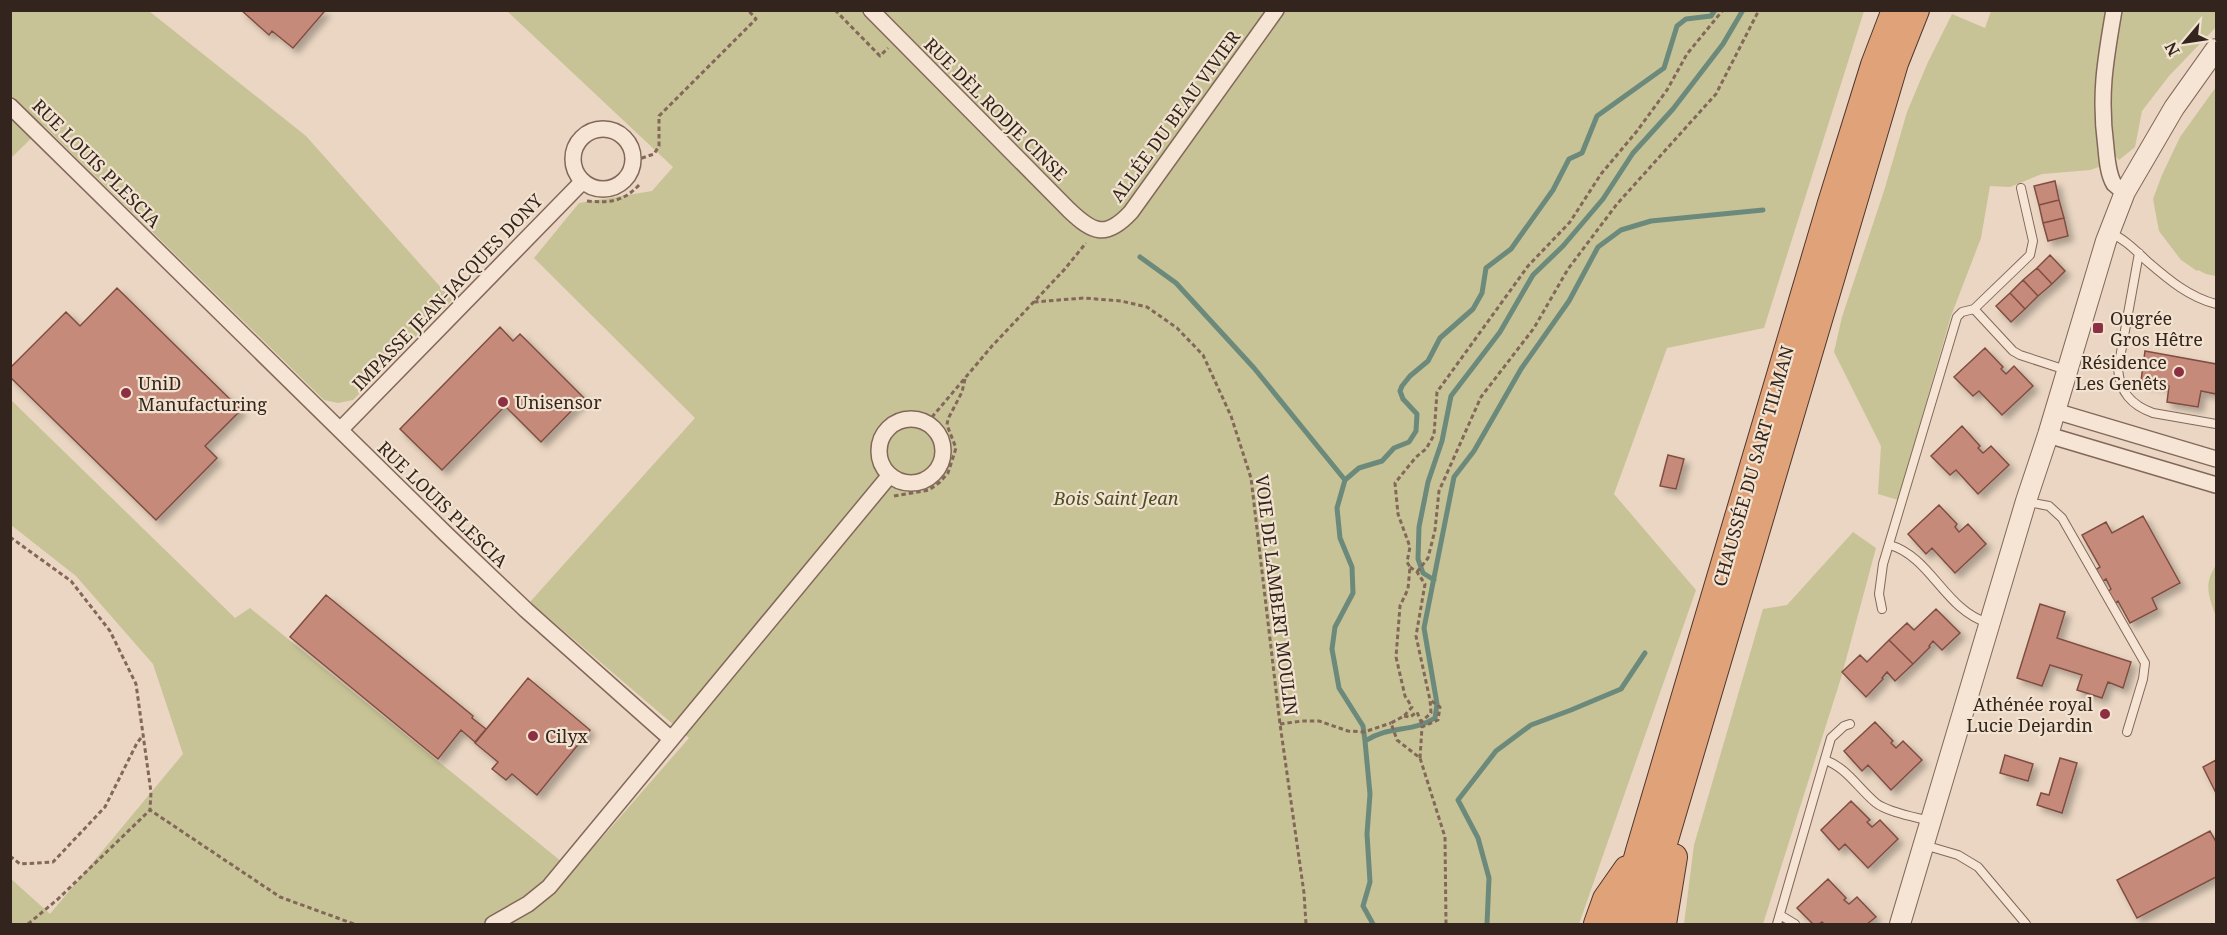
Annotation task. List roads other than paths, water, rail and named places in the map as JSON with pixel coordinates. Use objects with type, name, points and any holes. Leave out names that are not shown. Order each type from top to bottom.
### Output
[{"type":"highway","points":[[1874,65],[1871,31],[1878,10]]},
{"type":"highway","name":"CHAUSSÉE DU SART TILMAN","points":[[1619,924],[1638,851],[1874,65],[1895,10]]},
{"type":"highway","name":"CHAUSSÉE DU SART TILMAN","points":[[1640,924],[1895,63],[1916,10]]},
{"type":"highway","points":[[1663,924],[1677,840],[1679,794]]},
{"type":"highway","points":[[1597,924],[1606,899],[1638,851]]},
{"type":"street","name":"RUE DÈL RODJE CINSE","points":[[871,10],[1083,224],[1096,230]]},
{"type":"street","name":"ALLÉE DU BEAU VIVIER","points":[[1096,230],[1103,231],[1116,226],[1131,212],[1276,10]]},
{"type":"street","points":[[2114,10],[2104,66],[2102,104],[2111,178],[2115,185],[2125,192]]},
{"type":"street","points":[[1900,924],[2109,232],[2125,192],[2174,108],[2217,49]]},
{"type":"street","name":"RUE LOUIS PLESCIA","points":[[10,106],[526,610],[671,739]]},
{"type":"street","points":[[607,128],[625,137],[631,146],[634,158],[629,176],[612,188],[592,187],[583,181],[577,175],[573,158],[579,140],[596,129],[607,128]]},
{"type":"street","name":"IMPASSE JEAN-JACQUES DONY","points":[[340,430],[583,181]]},
{"type":"street","points":[[2055,411],[2217,459]]},
{"type":"street","points":[[910,419],[927,423],[938,433],[942,442],[942,462],[936,471],[929,478],[919,482],[899,481],[890,475],[883,467],[880,456],[880,445],[884,435],[900,421],[910,419]]},
{"type":"street","points":[[2048,435],[2217,485]]},
{"type":"street","points":[[493,924],[528,904],[549,887],[890,475]]},
{"type":"lane","points":[[1882,609],[1879,594],[1880,579],[1957,317],[1962,312],[1974,309],[2030,255],[2033,248],[2034,241],[2021,188]]},
{"type":"lane","points":[[2109,232],[2118,236],[2178,286],[2200,299],[2217,304]]},
{"type":"lane","points":[[2139,253],[2118,369],[2122,388],[2128,398],[2143,410],[2217,424]]},
{"type":"lane","points":[[1974,309],[2019,355],[2066,370]]},
{"type":"lane","points":[[2026,501],[2049,506],[2062,518],[2145,663],[2143,680],[2127,732]]},
{"type":"lane","points":[[1890,545],[1911,555],[1963,611],[1990,623]]},
{"type":"lane","points":[[1777,924],[1831,738],[1844,726],[1850,724]]},
{"type":"lane","points":[[1825,760],[1844,771],[1877,804],[1931,821]]},
{"type":"lane","points":[[1924,845],[1958,855],[1978,867],[2026,924]]},
{"type":"lane","points":[[1780,915],[1795,924]]},
{"type":"waterway","points":[[1373,924],[1363,906],[1370,882],[1367,834],[1370,794],[1363,726],[1339,688],[1332,649],[1335,627],[1353,593],[1352,567],[1340,538],[1337,508],[1345,480],[1359,468],[1382,461],[1394,448],[1409,442],[1416,431],[1417,414],[1403,399],[1400,391],[1402,386],[1428,361],[1440,338],[1473,309],[1482,293],[1486,268],[1511,249],[1553,190],[1569,159],[1582,153],[1597,116],[1664,68],[1677,26],[1686,19],[1711,16],[1715,10]]},
{"type":"waterway","points":[[1434,580],[1423,573],[1418,559],[1419,527],[1428,482],[1442,441],[1451,396],[1500,332],[1533,275],[1563,246],[1603,199],[1633,153],[1673,109],[1723,44],[1743,10]]},
{"type":"waterway","points":[[1365,741],[1383,733],[1417,726],[1435,718],[1437,704],[1424,628],[1454,477],[1474,451],[1521,369],[1569,301],[1598,247],[1621,230],[1651,221],[1763,210]]},
{"type":"waterway","points":[[1140,257],[1176,283],[1254,368],[1345,480]]},
{"type":"waterway","points":[[1487,924],[1489,878],[1478,838],[1458,800],[1496,751],[1531,725],[1621,689],[1645,653]]},
{"type":"place","name":"Ougrée Gros Hêtre","points":[[2098,328]]},
{"type":"place","name":"Résidence Les Genêts","points":[[2179,372]]},
{"type":"place","name":"UniD Manufacturing","points":[[126,393]]},
{"type":"place","name":"Unisensor","points":[[503,402]]},
{"type":"place","name":"Athénée royal Lucie Dejardin","points":[[2105,714]]},
{"type":"place","name":"Cilyx","points":[[533,736]]},
{"type":"park label","name":"Bois Saint Jean","points":[[1116,498]]}]
